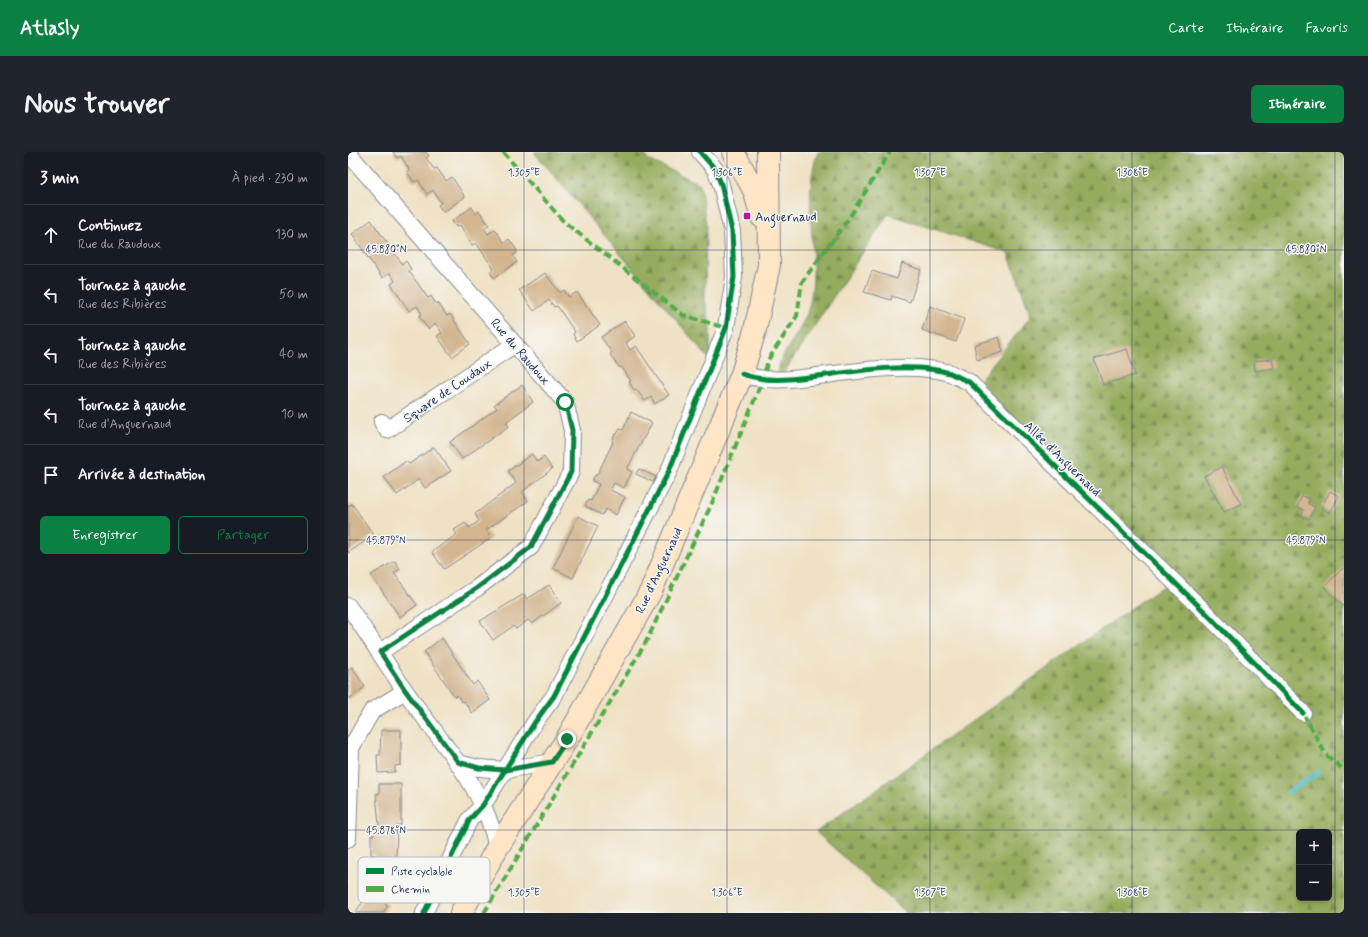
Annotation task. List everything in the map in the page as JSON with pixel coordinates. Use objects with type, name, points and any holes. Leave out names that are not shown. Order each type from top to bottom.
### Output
[{"type":"main road","name":"Rue d'Anguernaud","points":[[733,152],[754,190],[767,242]]},
{"type":"main road","name":"Rue d'Anguernaud","points":[[490,861],[567,739],[651,591],[742,374],[755,330],[769,265],[767,242],[769,191],[768,152]]},
{"type":"main road","name":"Rue d'Anguernaud","points":[[461,913],[467,903]]},
{"type":"street","points":[[451,857],[470,818],[483,805],[535,722],[554,696],[669,471],[726,328],[734,277],[732,231],[721,184],[715,169],[700,152]]},
{"type":"street","name":"Rue du Raudoux","points":[[348,153],[565,402],[572,430],[571,472],[531,547],[477,588],[380,652]]},
{"type":"street","name":"Square de Coudaux","points":[[382,422],[387,430],[516,344]]},
{"type":"street","name":"Allée d'Anguernaud","points":[[742,374],[752,378],[786,380],[889,368],[923,369],[949,373],[969,382],[1206,613],[1303,713]]},
{"type":"street","points":[[348,606],[405,690],[458,762],[483,805],[494,833],[497,848]]},
{"type":"street","points":[[348,839],[351,748],[372,711],[405,690]]},
{"type":"street","points":[[458,762],[479,768],[505,770],[552,762]]},
{"type":"street","points":[[424,913],[429,903]]},
{"type":"green space","points":[[534,152],[643,152],[647,159],[700,184],[706,225],[705,299],[710,323],[710,360]]},
{"type":"green space","points":[[818,152],[1344,152],[1344,913],[906,913],[816,832],[1174,578],[970,392],[1031,316],[1008,253],[888,214],[775,386],[780,362],[803,323],[811,297],[813,261],[810,206],[813,170]]},
{"type":"building","points":[[393,152],[426,152],[429,156],[426,158],[434,169],[437,168],[446,181],[452,177],[465,197],[443,212],[438,205],[441,203],[433,190],[427,194],[418,180],[414,182],[407,172],[409,169],[401,156],[397,158]]},
{"type":"building","points":[[472,207],[476,214],[479,211],[489,225],[484,228],[488,234],[495,229],[504,243],[509,239],[516,249],[517,253],[513,255],[517,262],[494,278],[490,272],[494,269],[476,243],[472,245],[460,225],[456,227],[452,221]]},
{"type":"building","points":[[371,220],[402,264],[406,261],[411,269],[409,271],[428,298],[431,296],[447,316],[450,314],[470,344],[452,357],[437,336],[442,333],[436,324],[428,329],[419,316],[422,314],[417,306],[409,311],[391,284],[395,281],[390,273],[382,278],[352,234]]},
{"type":"building","points":[[902,263],[921,270],[910,302],[892,296],[891,300],[864,292],[872,271],[897,279]]},
{"type":"building","points":[[545,273],[560,293],[564,290],[569,297],[577,292],[600,325],[577,341],[573,334],[575,332],[557,306],[554,307],[549,300],[534,311],[519,290]]},
{"type":"building","points":[[930,306],[964,319],[956,342],[922,330]]},
{"type":"building","points":[[625,321],[635,336],[626,343],[630,350],[636,346],[669,395],[655,404],[651,397],[645,401],[636,389],[634,390],[629,382],[631,381],[622,367],[620,368],[614,361],[610,354],[612,353],[601,337]]},
{"type":"building","points":[[999,337],[1003,352],[977,360],[974,345]]},
{"type":"building","points":[[1127,349],[1135,375],[1103,385],[1094,359]]},
{"type":"building","points":[[1272,359],[1274,368],[1255,371],[1254,361]]},
{"type":"building","points":[[522,385],[533,402],[506,422],[509,426],[462,459],[450,442],[497,408],[494,405]]},
{"type":"building","points":[[631,412],[652,423],[627,469],[632,472],[624,488],[614,483],[610,490],[625,497],[616,515],[606,509],[602,515],[585,506],[588,500],[591,501],[599,484],[592,481],[595,475],[597,475],[613,442],[612,441],[615,434],[617,434],[620,429],[623,430]]},
{"type":"building","points":[[434,447],[451,471],[425,488],[419,479],[397,495],[384,477],[406,461],[409,464]]},
{"type":"building","points":[[532,454],[537,462],[544,457],[552,469],[522,492],[528,501],[486,530],[491,538],[444,569],[432,552],[457,534],[454,530],[465,523],[469,528],[479,521],[475,514],[516,483],[508,471]]},
{"type":"building","points":[[1222,467],[1241,504],[1224,512],[1204,476]]},
{"type":"building","points":[[639,469],[656,477],[653,482],[636,474]]},
{"type":"building","points":[[1330,491],[1339,496],[1330,513],[1321,508]]},
{"type":"building","points":[[1302,496],[1310,499],[1308,504],[1315,507],[1309,519],[1301,516],[1304,510],[1297,507]]},
{"type":"building","points":[[352,504],[374,535],[348,553],[348,506]]},
{"type":"building","points":[[578,516],[598,526],[573,578],[553,568]]},
{"type":"building","points":[[395,561],[400,569],[394,573],[417,605],[400,617],[371,575]]},
{"type":"building","points":[[1344,567],[1344,607],[1324,587]]},
{"type":"building","points":[[549,585],[561,603],[532,624],[528,620],[516,629],[513,626],[493,640],[480,621],[524,594],[527,599]]},
{"type":"building","points":[[442,638],[473,685],[477,681],[490,700],[472,713],[464,701],[462,702],[457,695],[455,697],[424,652]]},
{"type":"building","points":[[352,667],[365,687],[349,699],[348,670]]},
{"type":"building","points":[[381,730],[401,730],[401,765],[395,766],[395,772],[378,773],[377,755],[380,755]]},
{"type":"building","points":[[379,784],[401,784],[401,825],[397,825],[396,857],[375,857],[375,855],[371,855],[371,835],[374,835],[374,825],[379,825],[376,794],[379,794]]},
{"type":"building","points":[[362,903],[385,903],[388,905],[383,913],[355,913]]},
{"type":"waterway","points":[[1289,792],[1318,773]]},
{"type":"marked path","points":[[503,152],[564,222],[683,315],[726,328]]},
{"type":"marked path","points":[[490,903],[646,642],[712,503],[763,379],[768,360],[797,316],[802,282],[849,218],[890,152]]},
{"type":"marked path","points":[[1303,713],[1326,755],[1344,770]]},
{"type":"marked path","points":[[484,913],[490,903]]},
{"type":"cycle path","points":[[451,857],[470,819],[483,805],[535,722],[554,696],[669,471],[726,328],[734,277],[732,231],[721,184],[715,169],[700,152]]},
{"type":"cycle path","points":[[742,374],[761,379],[780,380],[884,368],[919,368],[950,373],[969,382],[1206,613],[1303,713]]},
{"type":"cycle path","points":[[424,913],[429,903]]},
{"type":"place","name":"Anguernaud","points":[[747,216]]},
{"type":"route","points":[[565,402],[572,430],[571,472],[531,547],[477,588],[380,652],[437,736],[458,762],[479,768],[505,770],[552,762],[567,739]]}]
